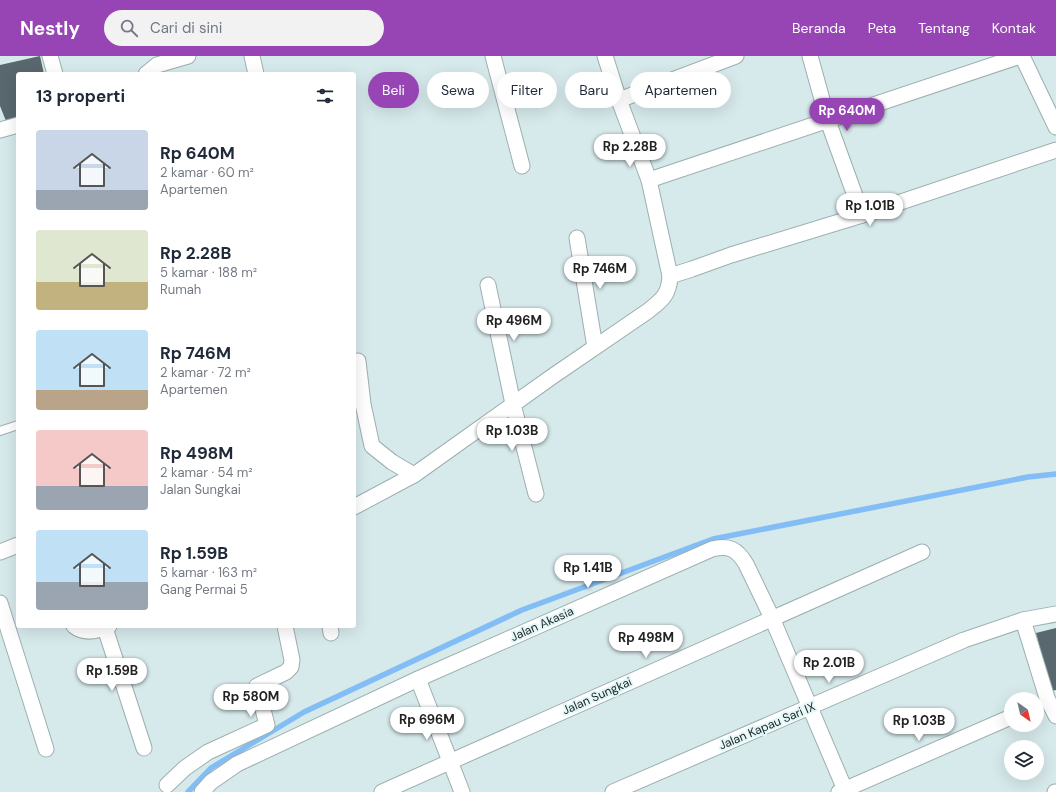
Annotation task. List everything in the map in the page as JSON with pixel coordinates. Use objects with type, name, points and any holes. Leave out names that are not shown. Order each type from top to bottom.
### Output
[{"type":"street","points":[[50,56],[54,72]]},
{"type":"street","points":[[147,72],[156,60],[188,56]]},
{"type":"street","points":[[252,56],[256,72]]},
{"type":"street","points":[[494,56],[522,166]]},
{"type":"street","points":[[605,56],[610,72]]},
{"type":"street","points":[[622,99],[736,56]]},
{"type":"street","points":[[810,56],[828,121],[862,215]]},
{"type":"street","points":[[649,180],[1021,56],[1056,127]]},
{"type":"street","points":[[356,506],[414,475],[662,300],[669,288],[670,276],[649,180],[622,108]]},
{"type":"street","points":[[0,130],[16,126]]},
{"type":"street","points":[[670,276],[731,255],[862,215],[1054,152],[1056,150]]},
{"type":"street","points":[[577,238],[595,347]]},
{"type":"street","points":[[488,285],[513,404],[536,494]]},
{"type":"street","points":[[358,361],[363,404],[372,446],[392,462],[414,475]]},
{"type":"street","points":[[0,552],[16,546]]},
{"type":"street","name":"Jalan Akasia","points":[[202,792],[211,782],[237,764],[418,679],[712,549],[721,547],[728,547],[741,556],[772,618],[811,707],[843,791]]},
{"type":"street","name":"Jalan Sungkai","points":[[382,792],[922,552]]},
{"type":"street","points":[[0,603],[46,748]]},
{"type":"street","name":"Jalan Kapau Sari IX","points":[[613,792],[964,640],[1024,620],[1056,614]]},
{"type":"street","points":[[1024,620],[1040,692]]},
{"type":"street","points":[[78,628],[84,631],[101,628]]},
{"type":"street","points":[[107,628],[144,748]]},
{"type":"street","points":[[167,785],[186,768],[208,752],[267,725],[257,686],[286,672],[292,667],[285,628]]},
{"type":"street","points":[[418,679],[449,762],[462,792]]},
{"type":"street","points":[[1044,703],[1056,716]]},
{"type":"street","points":[[843,791],[1004,720]]},
{"type":"lane","points":[[0,431],[16,426]]},
{"type":"building","points":[[40,56],[44,72],[16,72],[16,118],[6,121],[0,106],[0,65]]},
{"type":"building","points":[[1056,628],[1056,690],[1051,691],[1036,633]]},
{"type":"waterway","points":[[188,792],[211,768],[304,712],[522,610],[713,539],[1028,477],[1056,474]]}]
